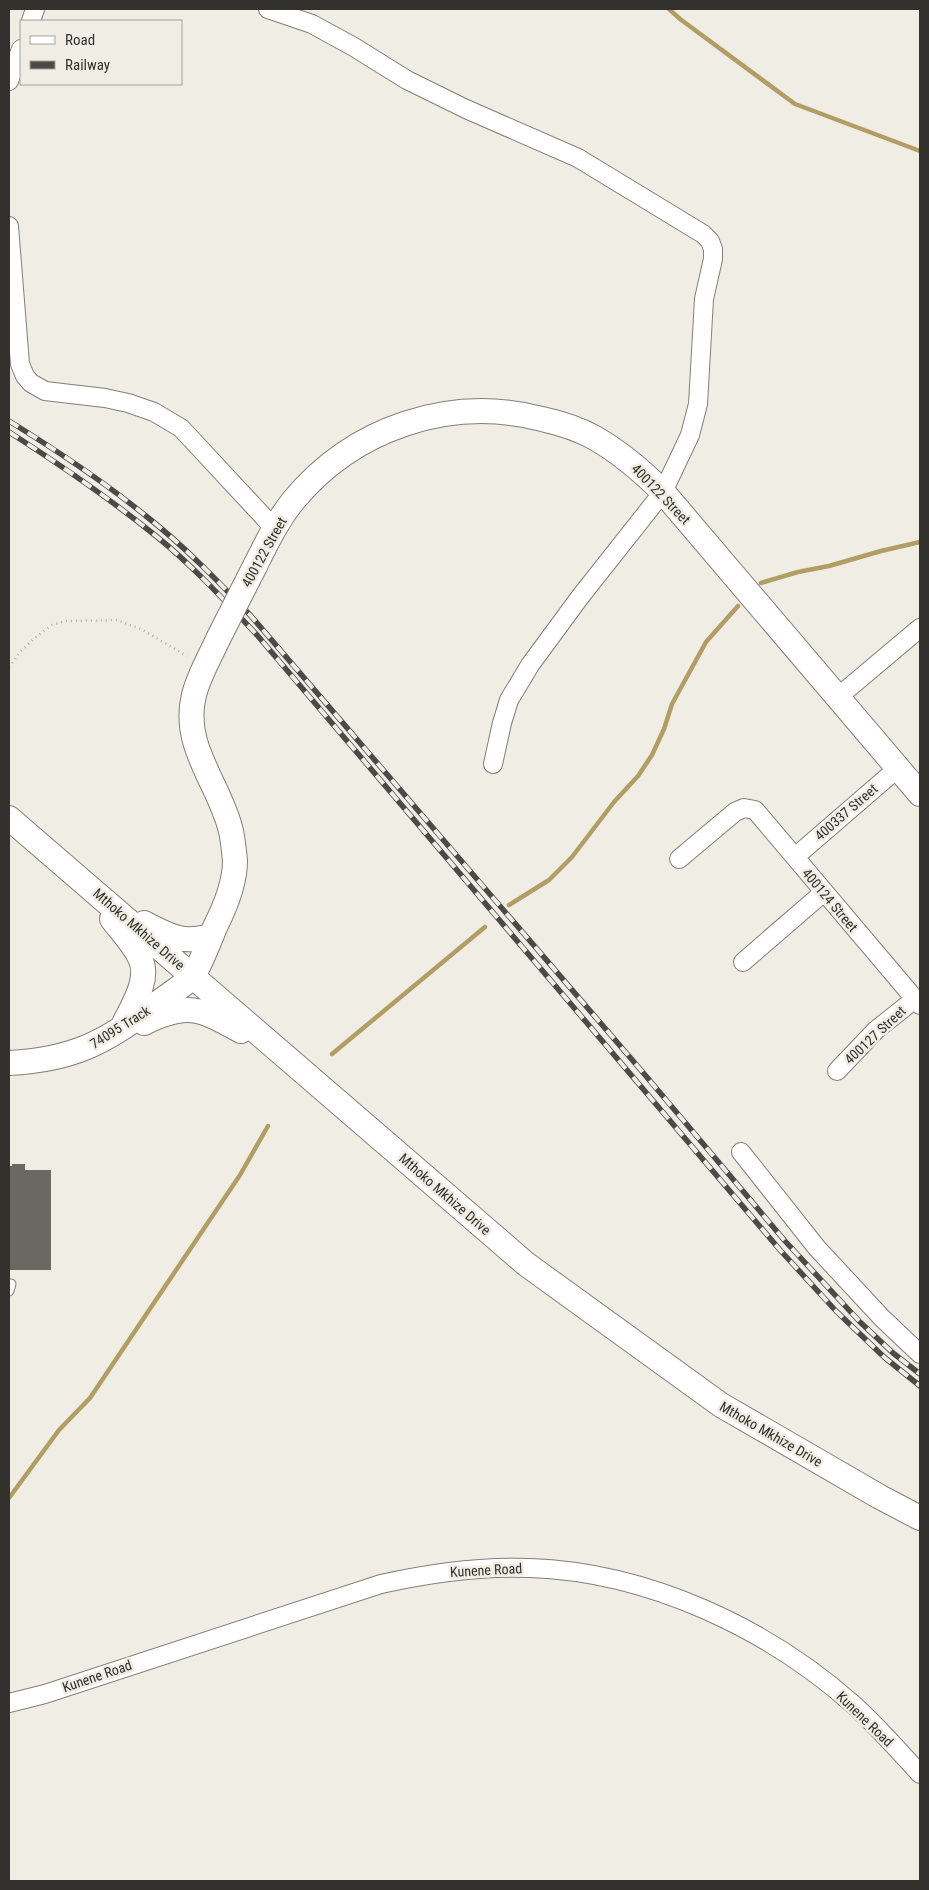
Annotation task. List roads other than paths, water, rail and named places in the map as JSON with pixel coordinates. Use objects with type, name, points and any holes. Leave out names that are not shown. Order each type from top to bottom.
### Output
[{"type":"street","points":[[268,9],[312,24],[407,80],[466,109],[578,158],[703,234],[710,241],[713,249],[713,259],[704,299],[698,404],[690,434],[663,492],[580,597],[530,665],[509,700],[492,764]]},
{"type":"street","points":[[9,81],[20,52]]},
{"type":"street","points":[[9,226],[20,364],[25,376],[31,383],[44,392],[105,398],[128,403],[154,412],[181,428],[274,528]]},
{"type":"street","name":"400122 Street","points":[[193,976],[230,894],[235,873],[231,830],[199,755],[193,730],[194,695],[218,639],[274,528],[293,501],[318,474],[344,453],[378,434],[412,421],[441,414],[470,411],[511,413],[564,424],[594,437],[623,456],[663,492],[920,794]]},
{"type":"street","points":[[838,697],[920,628]]},
{"type":"street","name":"400337 Street","points":[[794,857],[898,768]]},
{"type":"street","name":"400124 Street","points":[[679,859],[735,812],[744,808],[755,810],[917,1002]]},
{"type":"street","name":"Mthoko Mkhize Drive","points":[[9,818],[526,1264],[721,1405],[880,1498],[920,1518]]},
{"type":"street","points":[[75,873],[140,957],[143,966],[143,978],[139,990],[122,1028]]},
{"type":"street","points":[[743,962],[824,892]]},
{"type":"street","points":[[116,909],[171,936],[182,939],[200,939],[212,935]]},
{"type":"street","name":"74095 Track","points":[[9,1063],[49,1059],[73,1053],[96,1044],[122,1028],[193,976]]},
{"type":"street","name":"400127 Street","points":[[837,1071],[876,1030],[917,1002]]},
{"type":"street","points":[[96,1044],[163,1014],[191,1009],[216,1017],[278,1051]]},
{"type":"street","points":[[742,1152],[817,1248],[882,1318],[920,1354]]},
{"type":"street","name":"Kunene Road","points":[[9,1703],[45,1694],[380,1584],[431,1573],[483,1568],[532,1568],[574,1572],[620,1581],[666,1595],[718,1615],[766,1641],[812,1672],[855,1707],[920,1774]]},
{"type":"waterway","points":[[669,9],[795,104],[920,151]]},
{"type":"waterway","points":[[761,583],[920,542]]},
{"type":"waterway","points":[[509,905],[549,880],[572,857],[614,802],[638,776],[652,755],[664,729],[672,704],[706,642],[738,606]]},
{"type":"waterway","points":[[332,1054],[485,927]]},
{"type":"waterway","points":[[9,1498],[59,1430],[90,1398],[240,1175],[268,1126]]},
{"type":"railway","points":[[9,421],[79,466],[130,503],[160,527],[239,603],[640,1069],[785,1241],[860,1322],[893,1353],[920,1374]]},
{"type":"railway","points":[[9,432],[84,482],[156,536],[233,609],[780,1250],[836,1311],[884,1357],[920,1386]]}]
